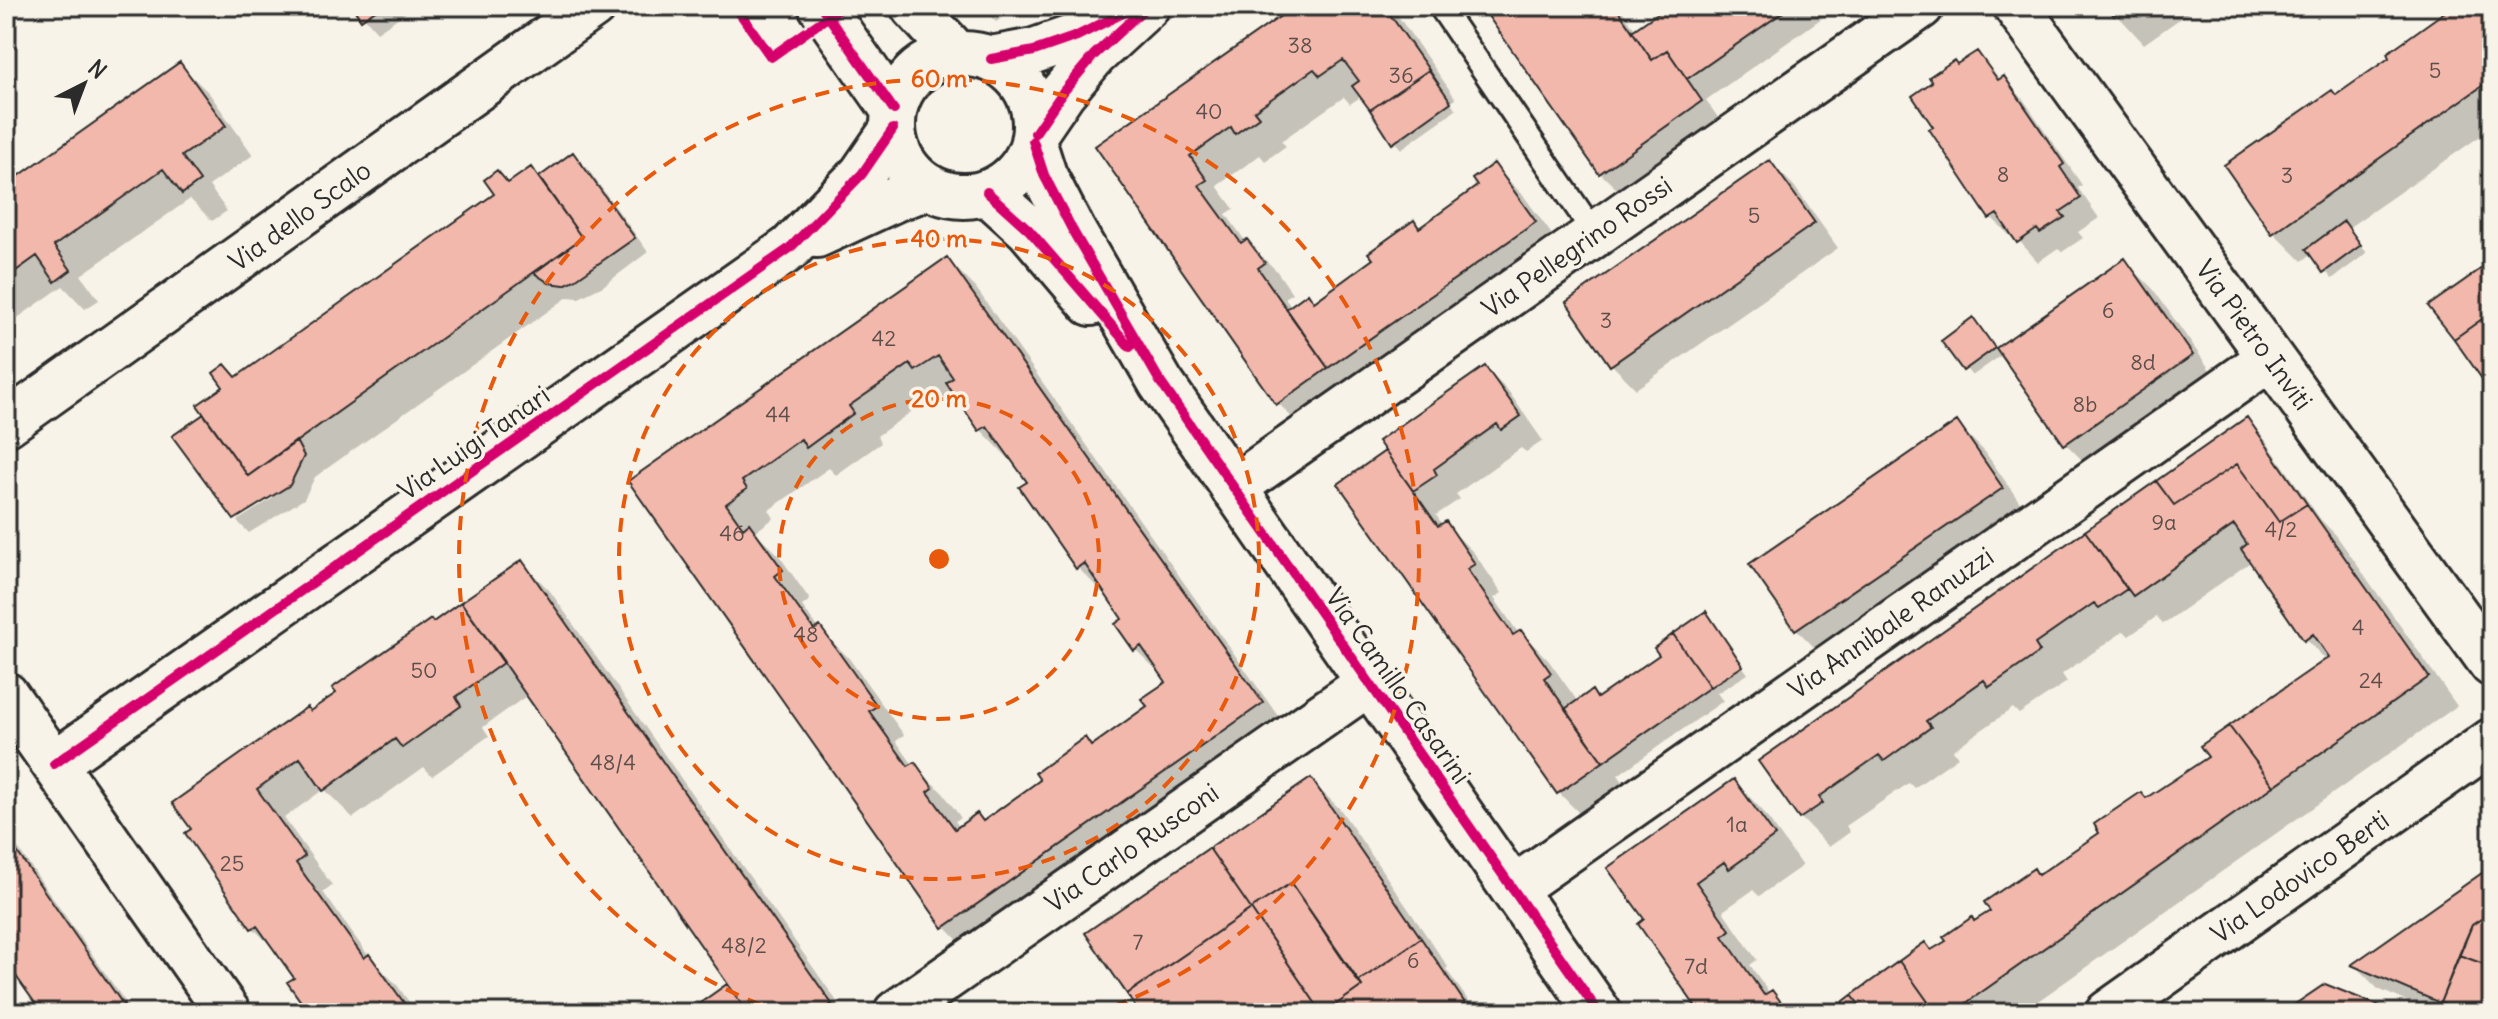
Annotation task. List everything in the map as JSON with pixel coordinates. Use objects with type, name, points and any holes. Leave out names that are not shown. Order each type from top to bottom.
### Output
[{"type":"street","name":"Via dello Scalo","points":[[6,424],[593,6]]},
{"type":"street","points":[[821,6],[894,119]]},
{"type":"street","points":[[913,6],[974,56],[1010,71],[1025,89],[1034,110],[1034,137]]},
{"type":"street","points":[[1137,6],[1077,36],[1034,51],[935,59],[917,71],[903,89],[894,119],[896,146],[904,163],[915,177],[929,187],[948,194],[987,192],[1003,184],[1027,158],[1034,137],[1063,92],[1094,55],[1147,6]]},
{"type":"street","name":"Via Pellegrino Rossi","points":[[1233,488],[1921,6]]},
{"type":"street","name":"Via Pietro Inviti","points":[[2016,6],[2492,664]]},
{"type":"street","name":"Via Luigi Tanari","points":[[790,248],[862,174],[894,119]]},
{"type":"street","name":"Via Camillo Casarini","points":[[1034,137],[1044,175],[1161,383],[1599,1013]]},
{"type":"street","name":"Via Luigi Tanari","points":[[54,764],[790,248],[886,203],[929,187]]},
{"type":"street","name":"Via Camillo Casarini","points":[[987,192],[1029,230],[1161,383]]},
{"type":"street","name":"Via Annibale Ranuzzi","points":[[1513,889],[2270,358]]},
{"type":"street","name":"Via Carlo Rusconi","points":[[896,1013],[1369,683]]},
{"type":"street","points":[[6,695],[228,1013]]},
{"type":"street","name":"Via Lodovico Berti","points":[[2108,1013],[2492,741]]},
{"type":"lane","points":[[1440,6],[1595,234]]},
{"type":"building","points":[[352,6],[381,6],[361,20]]},
{"type":"building","points":[[1295,6],[1384,6],[1429,70],[1370,110],[1352,86],[1359,81],[1343,60],[1320,76],[1314,69],[1254,111],[1259,117],[1235,134],[1231,127],[1190,156],[1207,180],[1199,185],[1241,243],[1247,239],[1265,263],[1258,268],[1328,368],[1276,405],[1095,146]]},
{"type":"building","points":[[1481,6],[1615,6],[1652,60],[1667,50],[1702,101],[1599,174]]},
{"type":"building","points":[[1668,6],[1792,6],[1687,79],[1667,50],[1652,60],[1632,31]]},
{"type":"building","points":[[2107,6],[2129,6],[2114,16]]},
{"type":"building","points":[[2453,6],[2458,11],[2465,6],[2492,6],[2492,79],[2272,234],[2224,165],[2332,90],[2336,95],[2389,58],[2387,53]]},
{"type":"building","points":[[1977,51],[1998,80],[2004,76],[2064,164],[2060,167],[2081,198],[2060,212],[2065,217],[2040,233],[2037,229],[2017,243],[1997,214],[1989,219],[1929,129],[1933,127],[1912,96],[1932,82],[1929,77],[1954,60],[1957,64]]},
{"type":"building","points":[[180,62],[226,126],[182,156],[200,181],[182,194],[163,169],[54,246],[71,270],[55,282],[37,256],[6,278],[6,185]]},
{"type":"building","points":[[1429,70],[1451,102],[1392,144],[1370,110]]},
{"type":"building","points":[[573,152],[635,238],[564,285],[549,283],[534,273],[582,238],[539,177]]},
{"type":"building","points":[[1770,160],[1815,223],[1610,366],[1566,302]]},
{"type":"building","points":[[1494,163],[1536,222],[1328,368],[1286,309],[1308,293],[1314,302],[1373,259],[1368,253],[1414,220],[1419,228],[1477,186],[1472,179]]},
{"type":"building","points":[[531,167],[582,238],[248,476],[197,405],[223,387],[213,373],[225,364],[236,377],[494,194],[484,180],[497,170],[508,183]]},
{"type":"building","points":[[2344,221],[2361,245],[2323,273],[2306,249]]},
{"type":"building","points":[[947,257],[1263,703],[943,928],[628,481]],"holes":[[[938,356],[953,378],[946,383],[979,431],[987,426],[1027,482],[1019,487],[1076,569],[1084,563],[1122,619],[1115,624],[1134,651],[1141,646],[1166,682],[1141,699],[1147,706],[1091,746],[1085,737],[1035,773],[1040,780],[983,821],[977,813],[955,829],[928,792],[933,788],[915,762],[908,766],[869,711],[877,706],[820,626],[814,630],[775,576],[783,570],[749,523],[743,528],[726,504],[747,489],[742,481],[801,439],[806,448],[854,413],[849,406],[910,364],[915,371]]]},
{"type":"building","points":[[2125,258],[2193,355],[2064,445],[1996,348]]},
{"type":"building","points":[[2492,261],[2492,312],[2454,339],[2428,306]]},
{"type":"building","points":[[2492,312],[2492,393],[2454,339]]},
{"type":"building","points":[[1973,317],[1995,348],[1963,371],[1941,341]]},
{"type":"building","points":[[1485,366],[1521,416],[1501,430],[1497,424],[1434,469],[1437,475],[1413,491],[1378,441]]},
{"type":"building","points":[[204,414],[248,476],[296,441],[304,456],[290,485],[234,520],[172,436]]},
{"type":"building","points":[[2247,417],[2307,504],[2279,522],[2237,464],[2174,505],[2156,481]]},
{"type":"building","points":[[1957,421],[2003,488],[1795,630],[1749,564]]},
{"type":"building","points":[[1385,451],[1438,526],[1446,521],[1475,564],[1467,569],[1513,635],[1521,630],[1551,673],[1544,678],[1603,762],[1557,794],[1338,484]]},
{"type":"building","points":[[2237,464],[2279,522],[2307,504],[2429,677],[2274,786],[2229,726],[2329,657],[2313,634],[2304,641],[2241,549],[2247,544],[2234,525],[2133,596],[2085,531],[2156,481],[2174,505]]},
{"type":"building","points":[[2085,531],[2127,589],[2099,608],[2094,603],[2035,644],[2040,652],[1989,687],[1984,680],[1926,721],[1931,727],[1884,761],[1879,755],[1819,797],[1823,803],[1799,819],[1758,761]]},
{"type":"building","points":[[522,560],[832,1004],[819,1013],[748,1013],[461,602]]},
{"type":"building","points":[[461,602],[504,662],[456,697],[461,706],[402,748],[395,739],[323,791],[300,758],[257,789],[305,856],[296,863],[364,958],[369,954],[407,1007],[399,1013],[309,1013],[287,982],[294,978],[257,926],[251,929],[185,833],[191,829],[172,803],[307,707],[310,711],[336,693],[332,688],[431,619],[433,622]]},
{"type":"building","points":[[1706,611],[1743,666],[1710,687],[1673,634]]},
{"type":"building","points":[[1673,634],[1710,687],[1603,762],[1565,709],[1592,690],[1597,698],[1659,655],[1654,648]]},
{"type":"building","points":[[2229,726],[2274,786],[1952,1013],[1936,1013],[1899,961],[1925,942],[1931,950],[1946,941],[1943,937],[1972,917],[1974,921],[1990,911],[1984,902],[2034,868],[2038,875],[2099,833],[2094,824],[2141,792],[2146,798],[2208,757],[2200,746]]},
{"type":"building","points":[[1311,778],[1421,938],[1358,982],[1291,883],[1251,909],[1209,848]]},
{"type":"building","points":[[1734,779],[1775,836],[1729,869],[1724,862],[1696,882],[1730,930],[1723,936],[1764,995],[1772,990],[1789,1013],[1700,1013],[1638,924],[1644,919],[1607,868]]},
{"type":"building","points":[[6,836],[129,1013],[42,1013],[6,962]]},
{"type":"building","points":[[1209,848],[1251,909],[1127,994],[1085,933]]},
{"type":"building","points":[[2492,866],[2492,912],[2472,925],[2440,1003],[2351,965]]},
{"type":"building","points":[[1291,883],[1362,986],[1324,1013],[1251,909]]},
{"type":"building","points":[[1251,909],[1322,1013],[1139,1013],[1127,994]]},
{"type":"building","points":[[2492,912],[2492,967],[2459,955],[2472,925]]},
{"type":"building","points":[[1421,938],[1465,1003],[1451,1013],[1324,1013],[1362,986],[1358,982]]},
{"type":"building","points":[[2459,955],[2492,967],[2492,1013],[2468,1013],[2440,1003]]},
{"type":"building","points":[[1899,961],[1936,1013],[1865,1013],[1852,995]]},
{"type":"building","points":[[727,984],[748,1013],[686,1013]]},
{"type":"building","points":[[2325,984],[2382,1007],[2396,1013],[2282,1013]]},
{"type":"building","points":[[1852,995],[1865,1013],[1828,1013]]},
{"type":"cycle path","points":[[735,6],[771,57],[843,6]]},
{"type":"cycle path","points":[[821,6],[894,110]]},
{"type":"cycle path","points":[[991,59],[1034,51],[1077,36],[1137,6]]},
{"type":"cycle path","points":[[1035,133],[1063,92],[1094,55],[1147,6]]},
{"type":"cycle path","points":[[54,764],[790,248],[862,174],[893,129]]},
{"type":"cycle path","points":[[1033,141],[1044,175],[1074,233],[1161,383],[1599,1013]]},
{"type":"cycle path","points":[[987,192],[1029,230],[1130,347]]}]
